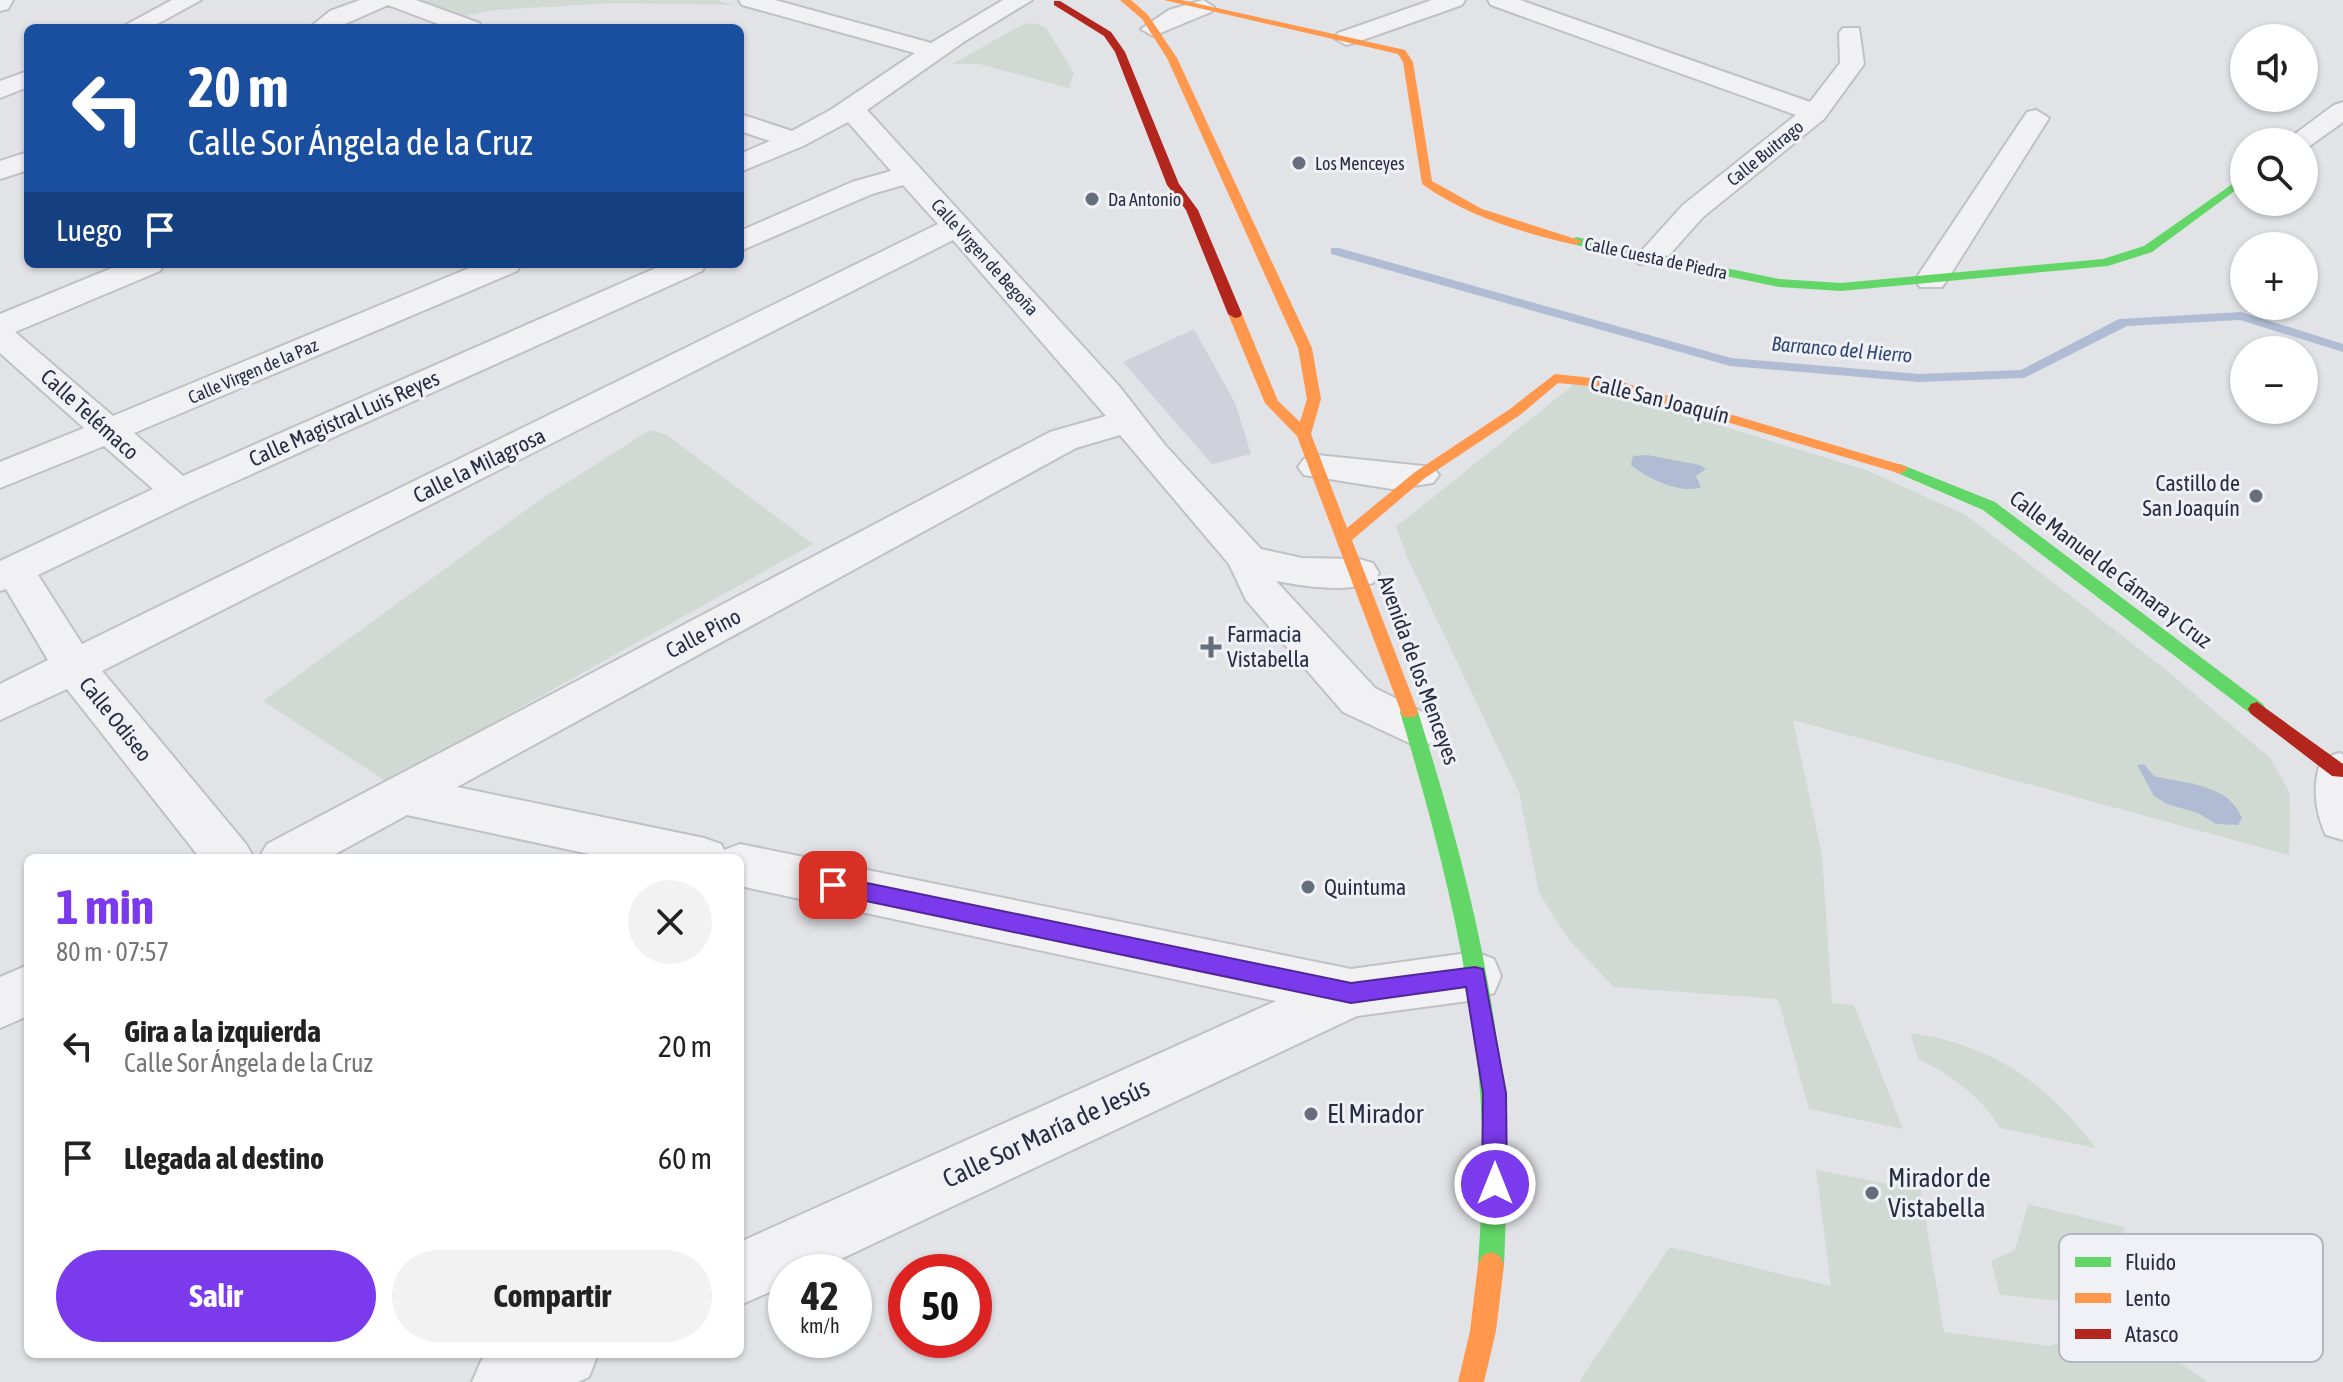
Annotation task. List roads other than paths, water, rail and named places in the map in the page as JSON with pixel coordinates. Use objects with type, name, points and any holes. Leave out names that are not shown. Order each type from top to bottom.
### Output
[{"type":"main road","points":[[1049,2],[1094,0]]},
{"type":"main road","points":[[1125,0],[1153,29],[1172,58],[1305,348],[1314,399],[1311,451]]},
{"type":"main road","name":"Calle Cuesta de Piedra","points":[[1169,0],[1402,52],[1408,62],[1426,182],[1449,200],[1543,234],[1779,283],[1841,287],[2104,263],[2148,249],[2230,189]]},
{"type":"main road","name":"Avenida de los Menceyes","points":[[1049,2],[1108,34],[1120,52],[1173,185],[1192,210],[1272,403],[1311,451],[1418,730],[1449,836],[1494,1093],[1495,1245],[1471,1382]]},
{"type":"main road","name":"Calle San Joaquín","points":[[1352,556],[1420,475],[1515,412],[1555,378],[1613,384],[1786,433]]},
{"type":"main road","name":"Calle Manuel de Cámara y Cruz","points":[[1786,433],[1899,469],[1989,506],[2341,772]]},
{"type":"street","points":[[140,24],[190,0]]},
{"type":"street","points":[[327,24],[338,16],[381,0]]},
{"type":"street","points":[[395,0],[460,24]]},
{"type":"street","points":[[750,0],[934,51]]},
{"type":"street","points":[[744,162],[853,108],[934,51],[1021,0]]},
{"type":"street","points":[[1346,38],[1454,0]]},
{"type":"street","points":[[1499,0],[1815,113]]},
{"type":"street","points":[[1153,29],[1177,15],[1203,7]]},
{"type":"street","name":"Calle Buitrago","points":[[1650,258],[1693,211],[1815,113],[1852,64],[1851,33]]},
{"type":"street","points":[[0,90],[24,80]]},
{"type":"street","name":"Calle Virgen de Begoña","points":[[853,108],[860,120],[1107,393],[1247,559],[1260,590],[1359,700],[1418,730]]},
{"type":"street","points":[[2317,128],[2343,110]]},
{"type":"street","points":[[1931,280],[2036,118]]},
{"type":"street","points":[[744,123],[794,140]]},
{"type":"street","points":[[0,171],[24,162]]},
{"type":"street","points":[[744,240],[862,188],[910,174]]},
{"type":"street","name":"Calle la Milagrosa","points":[[0,703],[958,226]]},
{"type":"street","points":[[0,326],[139,268]]},
{"type":"street","name":"Calle Virgen de la Paz","points":[[0,476],[496,268]]},
{"type":"street","name":"Calle Magistral Luis Reyes","points":[[8,574],[179,492],[682,268]]},
{"type":"street","name":"Calle Telémaco","points":[[0,336],[179,492]]},
{"type":"street","name":"Calle Pino","points":[[291,854],[1063,440],[1128,421]]},
{"type":"street","points":[[1311,451],[1392,477],[1420,475]]},
{"type":"street","points":[[1247,559],[1286,571],[1319,576],[1352,556]]},
{"type":"street","name":"Calle Odiseo","points":[[8,574],[74,667],[226,854]]},
{"type":"street","points":[[2341,772],[2343,821]]},
{"type":"street","points":[[402,795],[685,854]]},
{"type":"street","points":[[744,866],[1351,993],[1471,952]]},
{"type":"street","points":[[0,1004],[24,991]]},
{"type":"street","name":"Calle Sor María de Jesús","points":[[744,1272],[1351,993]]},
{"type":"street","points":[[505,1382],[557,1358]]},
{"type":"water","points":[[1647,455],[1700,465],[1706,469],[1696,476],[1701,487],[1684,489],[1664,484],[1631,465],[1633,456]]},
{"type":"water","points":[[2144,764],[2154,776],[2204,787],[2227,798],[2242,818],[2238,825],[2216,824],[2198,813],[2167,804],[2154,796],[2137,765]]},
{"type":"waterway","name":"Barranco del Hierro","points":[[1335,251],[1730,362],[1919,378],[2024,374],[2124,322],[2241,316],[2343,348]]},
{"type":"place","name":"Los Menceyes","points":[[1299,163]]},
{"type":"place","name":"Da Antonio","points":[[1092,199]]},
{"type":"place","name":"Castillo de San Joaquín","points":[[2256,496]]},
{"type":"place","name":"Farmacia Vistabella","points":[[1211,647]]},
{"type":"place","name":"Quintuma","points":[[1308,887]]},
{"type":"place","name":"El Mirador","points":[[1311,1114]]},
{"type":"place","name":"Mirador de Vistabella","points":[[1872,1193]]}]
